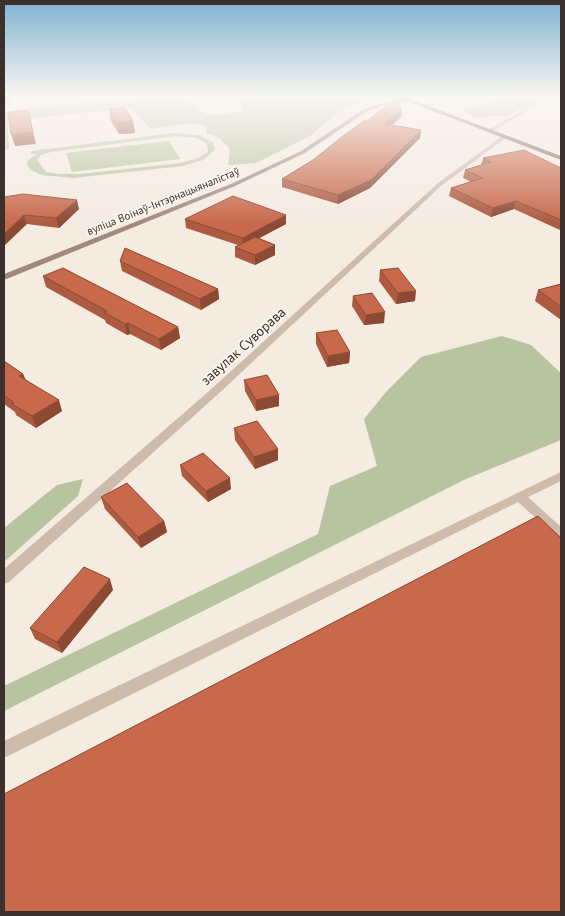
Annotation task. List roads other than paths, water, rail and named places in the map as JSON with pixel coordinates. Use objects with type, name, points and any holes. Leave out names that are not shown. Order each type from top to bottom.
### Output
[{"type":"main road","points":[[511,139],[561,158]]},
{"type":"street","name":"вуліца Воінаў-Інтэрнацыяналістаў","points":[[4,277],[242,182],[303,152],[323,139]]},
{"type":"street","name":"завулак Суворава","points":[[4,578],[212,394],[439,185],[500,139]]},
{"type":"lane","points":[[6,139],[6,149]]},
{"type":"lane","points":[[4,750],[561,476]]},
{"type":"lane","points":[[519,496],[561,534]]}]
